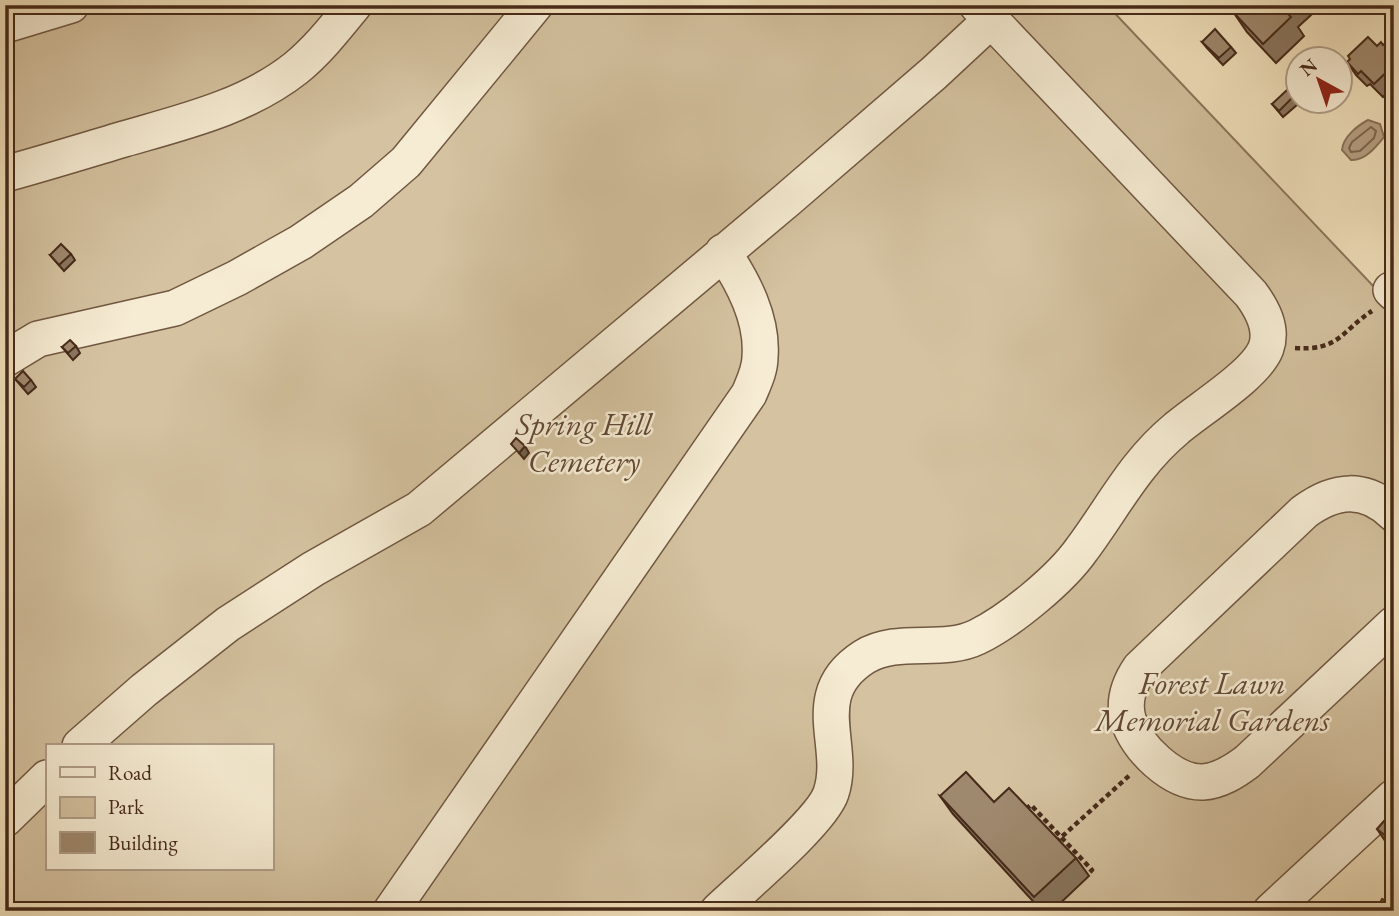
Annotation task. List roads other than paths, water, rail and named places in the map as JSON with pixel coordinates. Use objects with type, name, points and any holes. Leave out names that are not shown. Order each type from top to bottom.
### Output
[{"type":"street","points":[[5,25],[71,5]]},
{"type":"street","points":[[5,174],[182,122],[244,99],[296,68],[354,5]]},
{"type":"street","points":[[7,355],[38,339],[175,308],[302,242],[361,201],[406,162],[535,5]]},
{"type":"street","points":[[82,744],[152,683],[228,624],[313,569],[419,509],[923,82],[984,13],[1251,294],[1263,311],[1268,326],[1267,347],[1253,367],[1144,458],[1080,552],[1049,585],[1000,624],[976,638],[957,644],[884,649],[866,656],[850,667],[832,700],[830,719],[834,771],[831,793],[823,808],[804,830],[718,911]]},
{"type":"street","points":[[391,911],[748,394],[757,374],[760,357],[759,335],[745,290],[723,252]]},
{"type":"street","points":[[1394,514],[1374,499],[1359,494],[1328,497],[1304,512],[1140,668],[1130,681],[1127,695],[1128,719],[1137,738],[1163,767],[1174,775],[1203,782],[1219,778],[1247,762],[1394,624]]},
{"type":"street","points":[[5,819],[46,779]]},
{"type":"street","points":[[1271,911],[1394,797]]},
{"type":"water","points":[[1368,120],[1380,124],[1384,137],[1365,156],[1351,160],[1342,150],[1343,145],[1351,132]]},
{"type":"park label","name":"Spring Hill Cemetery","points":[[584,442]]},
{"type":"park label","name":"Forest Lawn Memorial Gardens","points":[[1212,702]]}]
